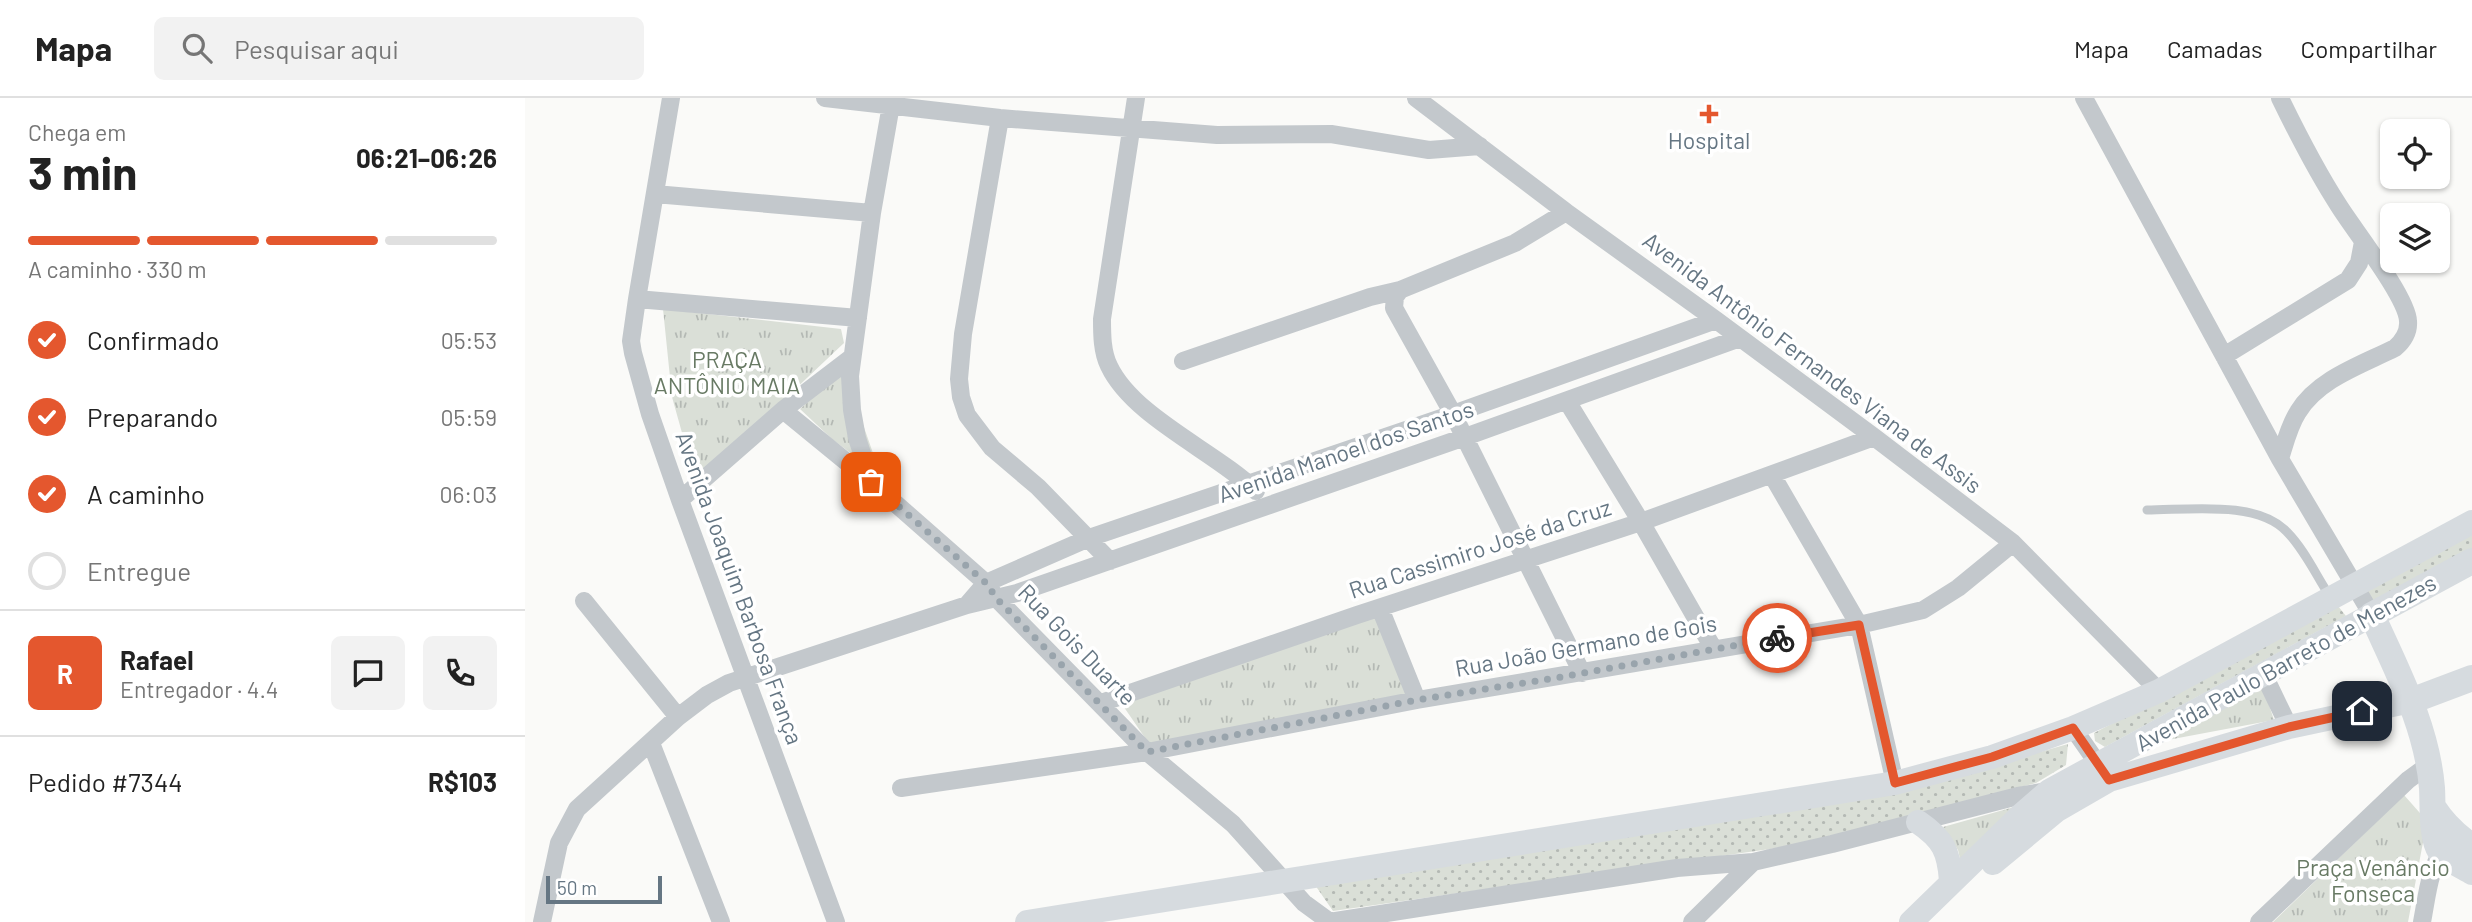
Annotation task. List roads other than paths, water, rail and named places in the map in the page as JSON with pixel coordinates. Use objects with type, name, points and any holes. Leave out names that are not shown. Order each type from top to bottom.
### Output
[{"type":"main road","name":"Avenida Paulo Barreto de Menezes","points":[[2372,615],[2472,561]]},
{"type":"main road","points":[[2372,615],[2411,701],[2430,764],[2433,807],[2472,872]]},
{"type":"main road","name":"Avenida Paulo Barreto de Menezes","points":[[2411,701],[2472,678]]},
{"type":"street","name":"Avenida Joaquim Barbosa França","points":[[671,98],[637,299],[631,341],[632,353],[680,500],[835,922]]},
{"type":"street","points":[[825,98],[1000,118],[1217,135],[1331,134],[1429,150],[1479,146]]},
{"type":"street","points":[[1136,98],[1103,319],[1103,341],[1108,365],[1118,381],[1163,422],[1250,485],[1269,504]]},
{"type":"street","name":"Avenida Antônio Fernandes Viana de Assis","points":[[1416,98],[2014,543],[2159,691]]},
{"type":"street","points":[[2084,98],[2280,458],[2372,615]]},
{"type":"street","points":[[2280,98],[2308,153],[2406,309],[2408,320],[2404,340],[2395,348],[2325,383],[2308,398],[2289,431],[2280,458]]},
{"type":"street","points":[[871,482],[857,438],[852,410],[851,358],[891,105]]},
{"type":"street","points":[[1000,118],[963,334],[959,379],[961,397],[967,415],[992,448],[1038,487],[1110,561]]},
{"type":"street","points":[[656,194],[872,213]]},
{"type":"street","points":[[1183,362],[1370,297],[1400,290],[1515,243],[1566,212]]},
{"type":"street","points":[[2224,356],[2348,281],[2359,263],[2363,242]]},
{"type":"street","points":[[1400,290],[1395,297],[1394,308],[1465,437],[1524,561],[1582,673]]},
{"type":"street","points":[[637,299],[857,318]]},
{"type":"street","name":"Avenida Manoel dos Santos","points":[[967,605],[986,583],[1089,538],[1250,485],[1716,320]]},
{"type":"street","name":"Avenida Manoel dos Santos","points":[[542,922],[559,843],[576,809],[678,717],[707,695],[744,677],[1110,561],[1739,338]]},
{"type":"street","points":[[680,500],[783,410],[851,358]]},
{"type":"street","points":[[1567,401],[1641,522],[1713,648]]},
{"type":"street","name":"Rua Gois Duarte","points":[[783,410],[871,482],[986,583],[997,599],[1147,752],[1233,824],[1304,903],[1330,922]]},
{"type":"street","name":"Rua Cassimiro José da Cruz","points":[[1101,703],[1641,522],[1874,437]]},
{"type":"street","points":[[1772,475],[1859,625],[1895,783]]},
{"type":"street","points":[[1027,922],[1895,783],[1992,757],[2073,728],[2159,691],[2472,522]]},
{"type":"street","name":"Rua João Germano de Gois","points":[[901,788],[1147,752],[1417,700],[1859,625],[1923,610],[1958,588],[2014,543]]},
{"type":"street","points":[[584,601],[678,717]]},
{"type":"street","points":[[1380,608],[1417,700]]},
{"type":"street","name":"Avenida Paulo Barreto de Menezes","points":[[2104,771],[2372,615]]},
{"type":"street","points":[[2265,675],[2289,727]]},
{"type":"street","name":"Avenida Paulo Barreto de Menezes","points":[[2104,771],[2411,701]]},
{"type":"street","points":[[2073,728],[2104,771]]},
{"type":"street","points":[[651,743],[720,922]]},
{"type":"street","points":[[2259,922],[2408,780],[2430,764]]},
{"type":"street","points":[[1330,922],[1677,868],[1753,862],[2018,796],[2049,791],[2104,771]]},
{"type":"street","points":[[1933,922],[1968,886],[2025,835],[2104,771]]},
{"type":"street","points":[[1911,922],[1951,881],[2049,791]]},
{"type":"street","points":[[1918,822],[1933,832],[1944,846],[1950,863],[1951,881]]},
{"type":"street","points":[[2422,922],[2432,875],[2456,845]]},
{"type":"street","points":[[1692,922],[1753,862]]},
{"type":"lane","points":[[2147,510],[2222,510],[2255,513],[2275,521],[2289,533],[2331,598]]},
{"type":"place","name":"Hospital","points":[[1709,114]]},
{"type":"park label","name":"PRAÇA ANTÔNIO MAIA","points":[[727,373]]},
{"type":"park label","name":"Praça Venâncio Fonseca","points":[[2373,881]]}]
